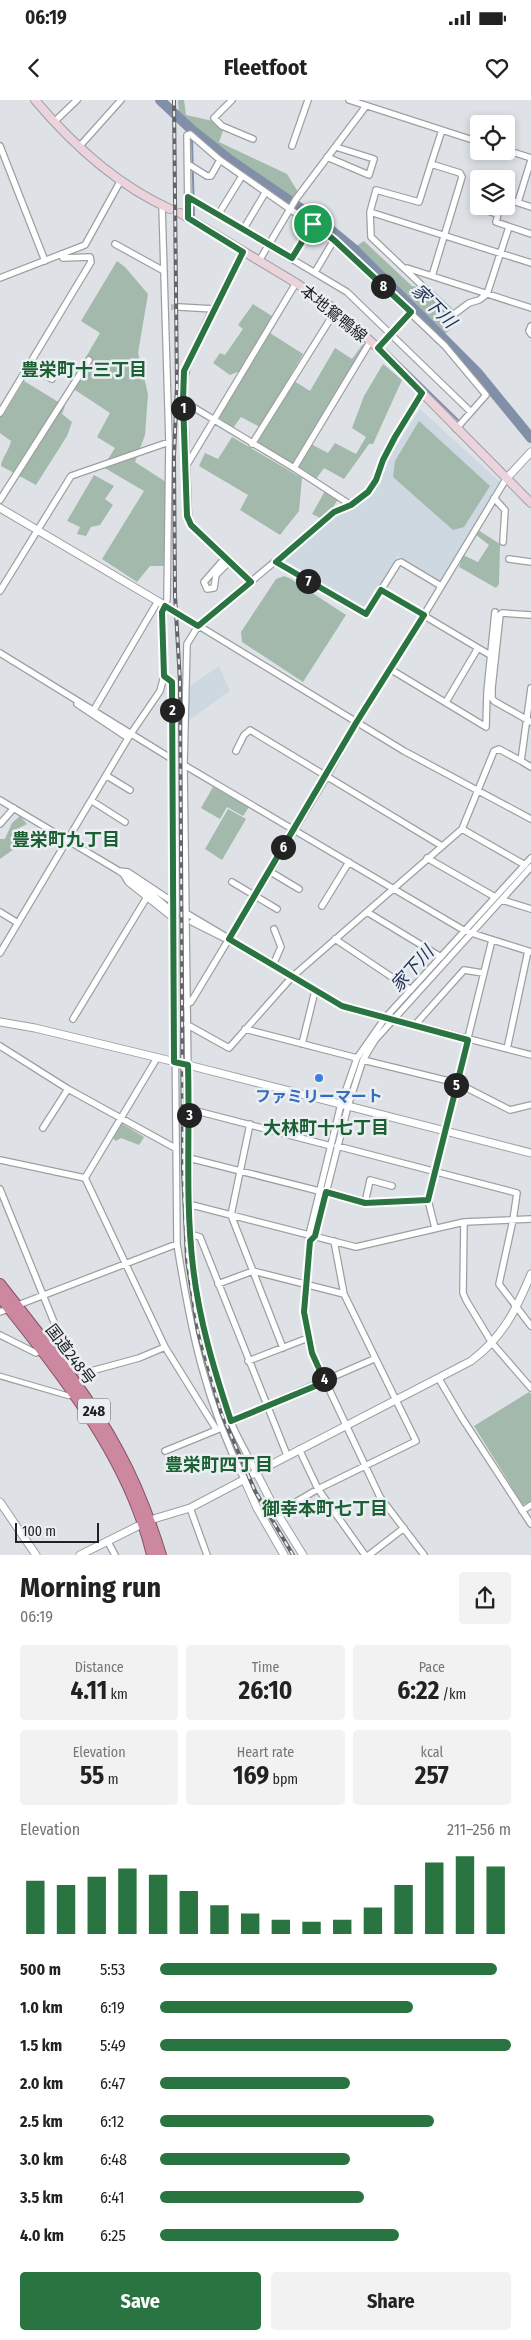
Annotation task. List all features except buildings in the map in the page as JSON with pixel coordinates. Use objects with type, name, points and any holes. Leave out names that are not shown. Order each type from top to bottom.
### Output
[{"type":"highway","name":"国道248号","points":[[0,1284],[9,1309],[68,1367],[119,1452],[160,1555]]},
{"type":"highway","name":"国道248号","points":[[0,1296],[99,1432],[146,1522],[152,1555]]},
{"type":"main road","points":[[35,100],[79,147],[121,180],[170,209]]},
{"type":"main road","name":"本地鴛鴨線","points":[[180,213],[296,283],[336,310],[378,348],[531,503]]},
{"type":"street","points":[[54,122],[77,100]]},
{"type":"street","points":[[79,147],[121,100]]},
{"type":"street","points":[[232,100],[214,118],[222,126],[253,140]]},
{"type":"street","points":[[292,146],[308,100]]},
{"type":"street","points":[[349,100],[470,139]]},
{"type":"street","points":[[259,261],[290,208],[366,106]]},
{"type":"street","points":[[442,130],[419,202],[376,190],[370,212],[371,237],[453,316],[469,303],[479,300],[487,294],[509,227]]},
{"type":"street","points":[[188,218],[187,135],[190,134],[220,160],[334,240],[445,346],[486,394],[456,428]]},
{"type":"street","points":[[0,146],[45,261]]},
{"type":"street","points":[[327,157],[369,175],[374,159],[336,147]]},
{"type":"street","points":[[515,153],[531,159],[518,202]]},
{"type":"street","points":[[188,164],[207,176],[211,176],[220,160]]},
{"type":"street","points":[[431,164],[460,173],[462,177],[432,276]]},
{"type":"street","points":[[218,215],[242,176]]},
{"type":"street","points":[[0,278],[85,246],[121,180]]},
{"type":"street","points":[[243,230],[266,193]]},
{"type":"street","points":[[188,197],[347,292],[471,412]]},
{"type":"street","points":[[515,201],[531,207]]},
{"type":"street","points":[[162,205],[164,271],[168,307],[168,608]]},
{"type":"street","points":[[370,212],[531,263]]},
{"type":"street","points":[[498,215],[496,222],[531,234]]},
{"type":"street","points":[[292,258],[313,224]]},
{"type":"street","points":[[315,272],[334,240]]},
{"type":"street","points":[[115,244],[164,271]]},
{"type":"street","points":[[243,252],[184,371],[183,401],[188,519],[191,525],[251,582]]},
{"type":"street","points":[[0,413],[91,262],[90,257],[63,258],[62,254]]},
{"type":"street","points":[[405,268],[531,308]]},
{"type":"street","points":[[185,466],[296,283]]},
{"type":"street","points":[[179,307],[213,311]]},
{"type":"street","points":[[252,444],[336,310]]},
{"type":"street","points":[[378,348],[411,312]]},
{"type":"street","points":[[531,326],[529,331],[531,334]]},
{"type":"street","points":[[294,468],[370,342]]},
{"type":"street","points":[[0,500],[89,360]]},
{"type":"street","points":[[28,366],[52,380]]},
{"type":"street","points":[[284,1555],[257,1508],[250,1476],[204,1333],[196,1292],[188,1204],[189,1109],[186,1024],[184,765],[187,644],[198,626],[334,512],[351,505],[368,492],[376,480],[383,460],[395,437],[422,393]]},
{"type":"street","points":[[183,401],[351,505]]},
{"type":"street","points":[[0,592],[72,476],[169,442]]},
{"type":"street","points":[[186,1005],[191,1002],[327,776],[356,723],[424,615],[494,498],[506,479],[531,452]]},
{"type":"street","points":[[494,498],[505,510],[503,542]]},
{"type":"street","points":[[0,508],[158,601],[356,723],[478,792],[531,819]]},
{"type":"street","points":[[510,558],[531,562]]},
{"type":"street","points":[[227,560],[216,575],[214,588],[206,589],[204,582],[227,560]]},
{"type":"street","points":[[276,562],[366,614],[398,563],[401,562],[441,586]]},
{"type":"street","points":[[381,590],[490,655]]},
{"type":"street","points":[[95,708],[158,601]]},
{"type":"street","points":[[0,953],[130,735],[160,691],[164,676],[162,612],[168,608]]},
{"type":"street","points":[[495,612],[490,655],[489,693],[494,701],[529,721]]},
{"type":"street","points":[[390,669],[486,727],[500,615],[502,613],[531,615]]},
{"type":"street","points":[[446,702],[478,648]]},
{"type":"street","points":[[0,653],[65,692],[130,735],[172,759]]},
{"type":"street","points":[[164,676],[172,682],[177,1244],[195,1347],[218,1429]]},
{"type":"street","points":[[521,761],[529,721],[531,688]]},
{"type":"street","points":[[236,751],[244,735],[250,730],[442,846]]},
{"type":"street","points":[[186,1024],[230,1048],[292,976],[462,829],[495,749],[499,749],[531,767]]},
{"type":"street","points":[[184,765],[465,930],[529,951],[507,1049]]},
{"type":"street","points":[[107,776],[130,790]]},
{"type":"street","points":[[0,800],[121,873],[168,908]]},
{"type":"street","points":[[92,801],[125,822]]},
{"type":"street","points":[[0,824],[14,808]]},
{"type":"street","points":[[462,829],[528,866]]},
{"type":"street","points":[[427,858],[495,897]]},
{"type":"street","points":[[344,1105],[364,1060],[388,1019],[502,900],[528,866],[531,858]]},
{"type":"street","points":[[322,906],[349,862]]},
{"type":"street","points":[[424,1555],[380,1497],[312,1353],[304,1312],[311,1237],[357,1058],[411,990],[495,897],[528,866]]},
{"type":"street","points":[[270,871],[299,889]]},
{"type":"street","points":[[121,873],[128,872],[173,902]]},
{"type":"street","points":[[121,873],[128,882],[173,918]]},
{"type":"street","points":[[232,882],[277,909]]},
{"type":"street","points":[[73,1019],[147,897]]},
{"type":"street","points":[[502,900],[531,909]]},
{"type":"street","points":[[0,912],[18,923]]},
{"type":"street","points":[[367,912],[441,957]]},
{"type":"street","points":[[186,913],[342,1006],[531,1055]]},
{"type":"street","points":[[192,922],[221,937],[229,939]]},
{"type":"street","points":[[273,965],[281,947],[274,929]]},
{"type":"street","points":[[335,939],[411,990]]},
{"type":"street","points":[[435,1228],[428,1200],[492,940]]},
{"type":"street","points":[[414,1026],[464,970],[483,973]]},
{"type":"street","points":[[302,1044],[315,990]]},
{"type":"street","points":[[0,1022],[35,1028],[188,1065],[531,1153]]},
{"type":"street","points":[[245,1030],[357,1058]]},
{"type":"street","points":[[0,1046],[68,1089],[175,1148]]},
{"type":"street","points":[[85,1178],[156,1058]]},
{"type":"street","points":[[364,1060],[457,1083],[510,1110],[531,1105]]},
{"type":"street","points":[[44,1128],[68,1089]]},
{"type":"street","points":[[189,1109],[517,1193],[514,1220],[499,1284],[531,1326]]},
{"type":"street","points":[[250,1124],[231,1215],[283,1348]]},
{"type":"street","points":[[188,1158],[365,1203],[428,1200]]},
{"type":"street","points":[[0,1160],[85,1178]]},
{"type":"street","points":[[85,1178],[165,1347],[218,1429],[277,1513],[303,1555]]},
{"type":"street","points":[[365,1203],[370,1180],[392,1186]]},
{"type":"street","points":[[0,1189],[68,1367],[76,1372],[84,1373],[139,1358],[165,1347]]},
{"type":"street","points":[[188,1204],[356,1247],[464,1222],[531,1220]]},
{"type":"street","points":[[464,1222],[463,1293],[492,1343],[531,1388]]},
{"type":"street","points":[[190,1234],[200,1237],[287,1456]]},
{"type":"street","points":[[277,1513],[318,1489],[416,1441],[374,1359],[344,1294],[334,1241]]},
{"type":"street","points":[[9,1309],[124,1262],[177,1244]]},
{"type":"street","points":[[218,1284],[253,1271],[344,1294]]},
{"type":"street","points":[[80,1555],[146,1522],[190,1508],[299,1449],[471,1362],[505,1328],[517,1308],[531,1274]]},
{"type":"street","points":[[0,1335],[36,1353],[41,1350]]},
{"type":"street","points":[[248,1361],[308,1338]]},
{"type":"street","points":[[231,1421],[325,1382],[374,1359]]},
{"type":"street","points":[[0,1376],[69,1396]]},
{"type":"street","points":[[439,1379],[531,1524]]},
{"type":"street","points":[[165,1451],[218,1429]]},
{"type":"street","points":[[299,1449],[318,1489],[365,1555]]},
{"type":"street","points":[[0,1502],[36,1555]]},
{"type":"street","points":[[522,1511],[531,1505]]},
{"type":"street","points":[[190,1508],[208,1555]]},
{"type":"street","points":[[369,1555],[404,1528]]},
{"type":"street","points":[[108,1542],[115,1555]]},
{"type":"shaded area","points":[[420,409],[500,482],[440,582],[398,556],[365,611],[285,560],[336,517],[357,507],[372,495],[381,481],[387,461]]},
{"type":"shaded area","points":[[219,666],[230,691],[188,721],[190,686]]},
{"type":"green space","points":[[178,100],[184,100],[186,115],[213,121],[223,131],[219,142],[287,174],[298,192],[292,201],[255,177],[194,130],[179,115]]},
{"type":"green space","points":[[364,241],[412,286],[420,287],[450,317],[456,318],[459,322],[445,334],[355,247]]},
{"type":"green space","points":[[117,261],[125,267],[148,294],[138,353],[148,394],[145,435],[135,462],[166,482],[165,566],[150,566],[137,582],[102,559],[144,491],[103,467],[115,448],[97,437],[110,413],[69,386],[100,333],[81,321]]},
{"type":"green space","points":[[253,304],[272,316],[240,371],[230,375],[213,363],[220,353],[225,355],[243,329],[238,325]]},
{"type":"green space","points":[[270,333],[303,354],[260,427],[241,417],[233,428],[219,418]]},
{"type":"green space","points":[[363,344],[367,345],[294,465],[256,442],[294,381],[310,391],[335,348],[352,359]]},
{"type":"green space","points":[[383,364],[402,380],[373,444],[369,444],[344,479],[324,468],[316,479],[298,466],[311,444],[328,453],[335,443],[356,454],[366,437],[352,428],[364,396]]},
{"type":"green space","points":[[24,381],[65,406],[62,414],[72,422],[67,436],[36,485],[1,466],[11,441],[0,433],[0,415],[4,414]]},
{"type":"green space","points":[[419,421],[490,486],[464,527],[453,530],[393,477],[395,461]]},
{"type":"green space","points":[[232,437],[302,478],[299,511],[280,535],[240,510],[248,495],[199,466],[205,453],[218,459]]},
{"type":"green space","points":[[94,475],[114,486],[105,499],[113,505],[100,525],[91,527],[86,536],[77,534],[80,527],[67,521]]},
{"type":"green space","points":[[325,491],[338,499],[332,509],[320,518],[312,514]]},
{"type":"green space","points":[[478,530],[500,544],[499,584],[496,588],[459,567],[463,555],[478,562],[489,545],[475,534]]},
{"type":"green space","points":[[284,576],[346,615],[303,682],[242,642],[241,632],[276,579]]},
{"type":"green space","points":[[213,787],[249,807],[243,816],[227,807],[220,819],[201,808]]},
{"type":"green space","points":[[228,809],[246,819],[222,860],[205,849]]},
{"type":"green space","points":[[20,816],[27,824],[19,828],[19,842],[14,849],[0,859],[0,839],[5,839],[12,823]]},
{"type":"green space","points":[[121,1123],[144,1137],[139,1145],[121,1138],[116,1141],[113,1138]]},
{"type":"green space","points":[[529,1392],[531,1394],[531,1501],[523,1505],[474,1426]]},
{"type":"waterway","name":"家下川","points":[[160,100],[192,130],[230,160],[325,225],[353,248],[477,372],[531,438]]},
{"type":"waterway","points":[[192,138],[194,218]]},
{"type":"waterway","points":[[284,271],[332,303]]},
{"type":"waterway","points":[[358,325],[379,344]]},
{"type":"waterway","points":[[383,347],[458,420]]},
{"type":"waterway","name":"家下川","points":[[377,1032],[531,863]]},
{"type":"waterway","name":"家下川","points":[[328,1167],[352,1078],[366,1048]]},
{"type":"waterway","name":"家下川","points":[[314,1229],[317,1211]]},
{"type":"tunnel","points":[[171,307],[179,307]]},
{"type":"tunnel","points":[[172,910],[192,922]]},
{"type":"railway","points":[[174,100],[177,390]]},
{"type":"railway","points":[[177,384],[174,457],[175,595],[180,682],[183,1171],[187,1260],[198,1332],[221,1412],[255,1491],[293,1555]]},
{"type":"place","name":"ファミリーマート","points":[[319,1078]]},
{"type":"district","name":"豊栄町十三丁目","points":[[84,370]]},
{"type":"district","name":"豊栄町九丁目","points":[[66,840]]},
{"type":"district","name":"大林町十七丁目","points":[[326,1128]]},
{"type":"district","name":"豊栄町四丁目","points":[[219,1465]]},
{"type":"district","name":"御幸本町七丁目","points":[[325,1509]]},
{"type":"route","points":[[188,197],[292,258],[313,224],[334,240],[411,312],[378,348],[422,393],[395,437],[383,460],[376,480],[368,492],[351,505],[334,512],[276,562],[366,614],[381,590],[424,615],[356,723],[327,776],[229,939],[342,1006],[468,1040],[428,1200],[365,1203],[326,1192],[315,1236],[310,1241],[304,1312],[312,1353],[325,1382],[231,1421],[214,1371],[196,1292],[188,1208],[188,1065],[174,1062],[172,682],[170,678],[164,676],[162,612],[165,606],[198,626],[251,582],[189,522],[187,516],[183,401],[184,371],[243,252],[188,218],[188,197]]}]
